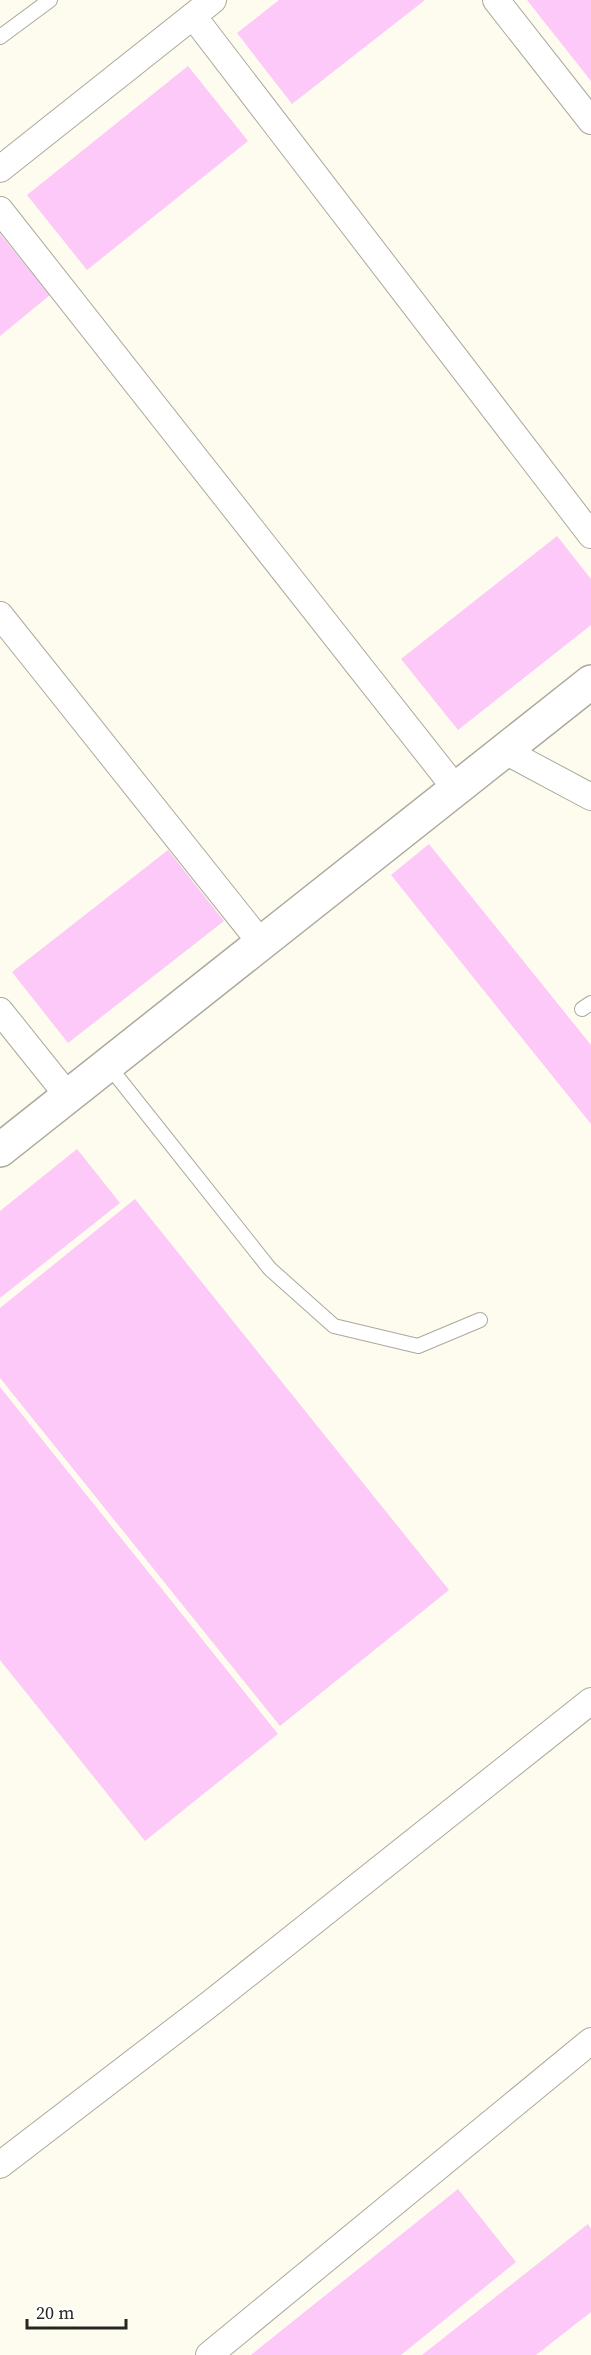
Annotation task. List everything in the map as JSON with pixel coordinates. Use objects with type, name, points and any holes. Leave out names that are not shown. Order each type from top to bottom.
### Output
[{"type":"street","points":[[0,169],[188,8],[213,0]]},
{"type":"street","points":[[496,0],[591,121]]},
{"type":"street","points":[[188,8],[591,535]]},
{"type":"street","points":[[0,210],[456,789]]},
{"type":"street","points":[[0,615],[261,943]]},
{"type":"street","points":[[0,1150],[591,682]]},
{"type":"street","points":[[505,751],[591,798]]},
{"type":"street","points":[[0,1011],[68,1096]]},
{"type":"street","points":[[0,2165],[211,2002],[591,1701]]},
{"type":"street","points":[[209,2355],[591,2041]]},
{"type":"lane","points":[[0,38],[50,0]]},
{"type":"lane","points":[[108,1065],[270,1269],[334,1326],[418,1346],[480,1320]]},
{"type":"building","points":[[279,0],[425,0],[292,104],[237,33]]},
{"type":"building","points":[[527,0],[591,0],[591,81]]},
{"type":"building","points":[[188,66],[248,141],[87,270],[27,195]]},
{"type":"building","points":[[0,234],[50,295],[0,336]]},
{"type":"building","points":[[557,536],[591,579],[591,625],[458,730],[401,659]]},
{"type":"building","points":[[429,844],[591,1045],[591,1124],[391,875]]},
{"type":"building","points":[[168,850],[224,921],[68,1043],[12,972]]},
{"type":"building","points":[[77,1149],[120,1203],[0,1298],[0,1211]]},
{"type":"building","points":[[135,1199],[449,1590],[280,1726],[0,1378],[0,1308]]},
{"type":"building","points":[[0,1387],[278,1734],[145,1841],[0,1660]]},
{"type":"building","points":[[458,2189],[516,2262],[401,2355],[251,2355]]},
{"type":"building","points":[[588,2224],[591,2229],[591,2312],[536,2355],[422,2355]]}]
